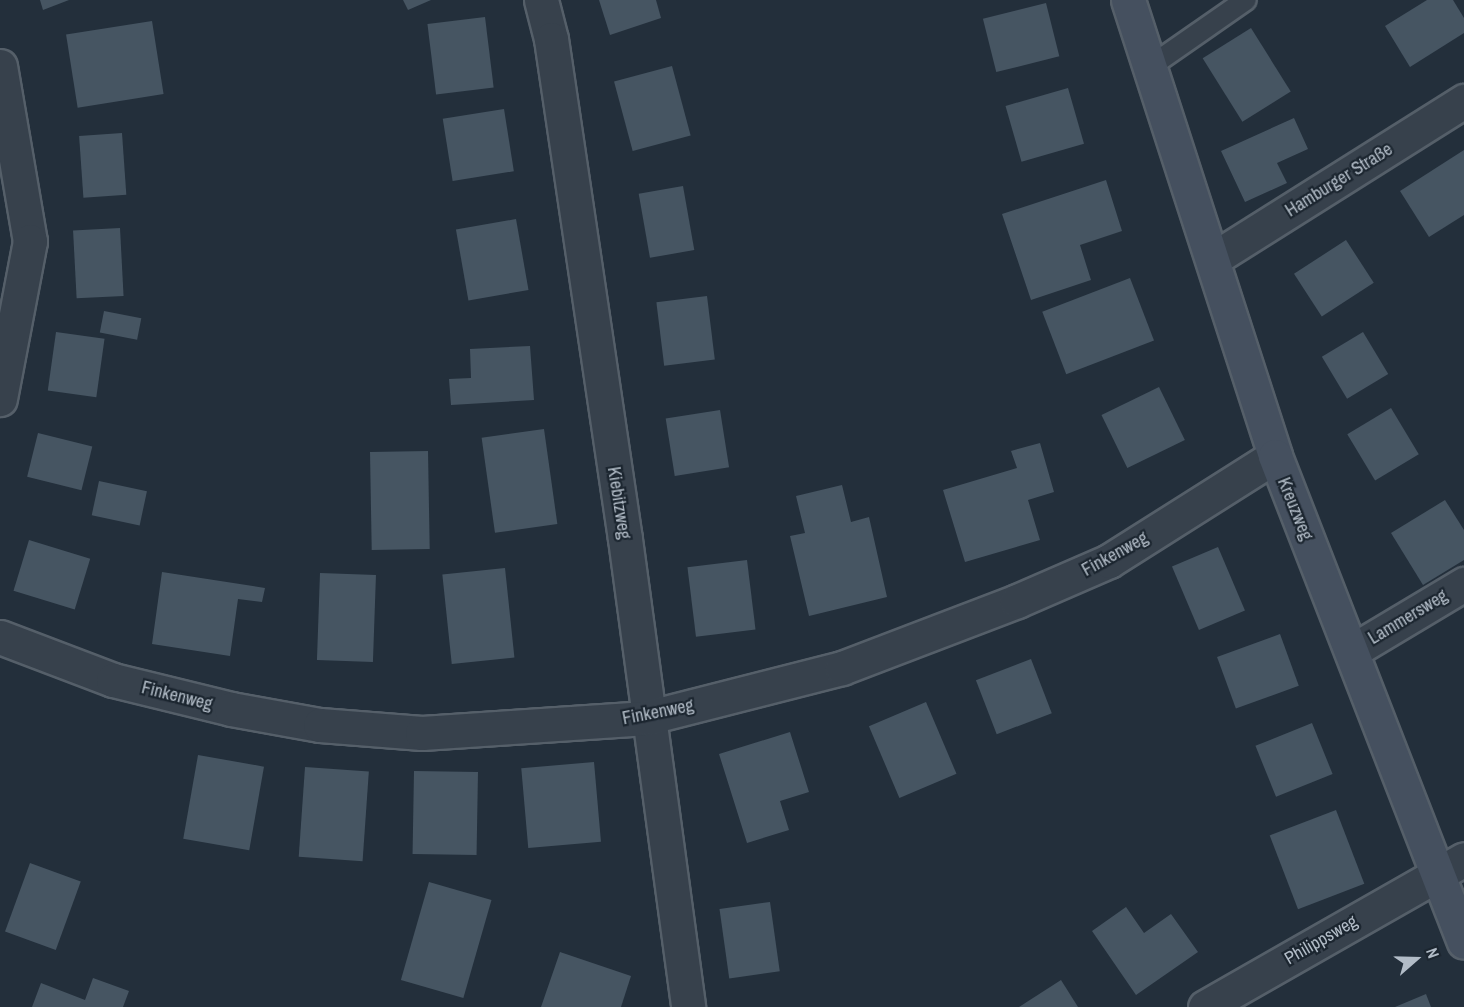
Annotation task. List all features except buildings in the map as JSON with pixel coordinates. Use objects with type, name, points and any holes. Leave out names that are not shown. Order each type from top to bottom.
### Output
[{"type":"street","name":"Kiebitzweg","points":[[541,0],[551,39],[625,539],[646,718],[688,1007]]},
{"type":"street","name":"Kreuzweg","points":[[1128,0],[1148,68],[1213,259],[1275,456],[1352,651],[1450,866],[1464,942]]},
{"type":"street","points":[[0,66],[30,241],[0,399]]},
{"type":"street","name":"Hamburger Straße","points":[[1213,259],[1464,101]]},
{"type":"street","name":"Finkenweg","points":[[0,637],[113,680],[231,709],[320,725],[422,733],[646,718],[842,668],[1017,601],[1109,561],[1275,456]]},
{"type":"street","name":"Lammersweg","points":[[1352,651],[1464,584]]},
{"type":"street","name":"Philippsweg","points":[[1205,1007],[1450,866]]},
{"type":"lane","points":[[1148,68],[1246,0]]}]
